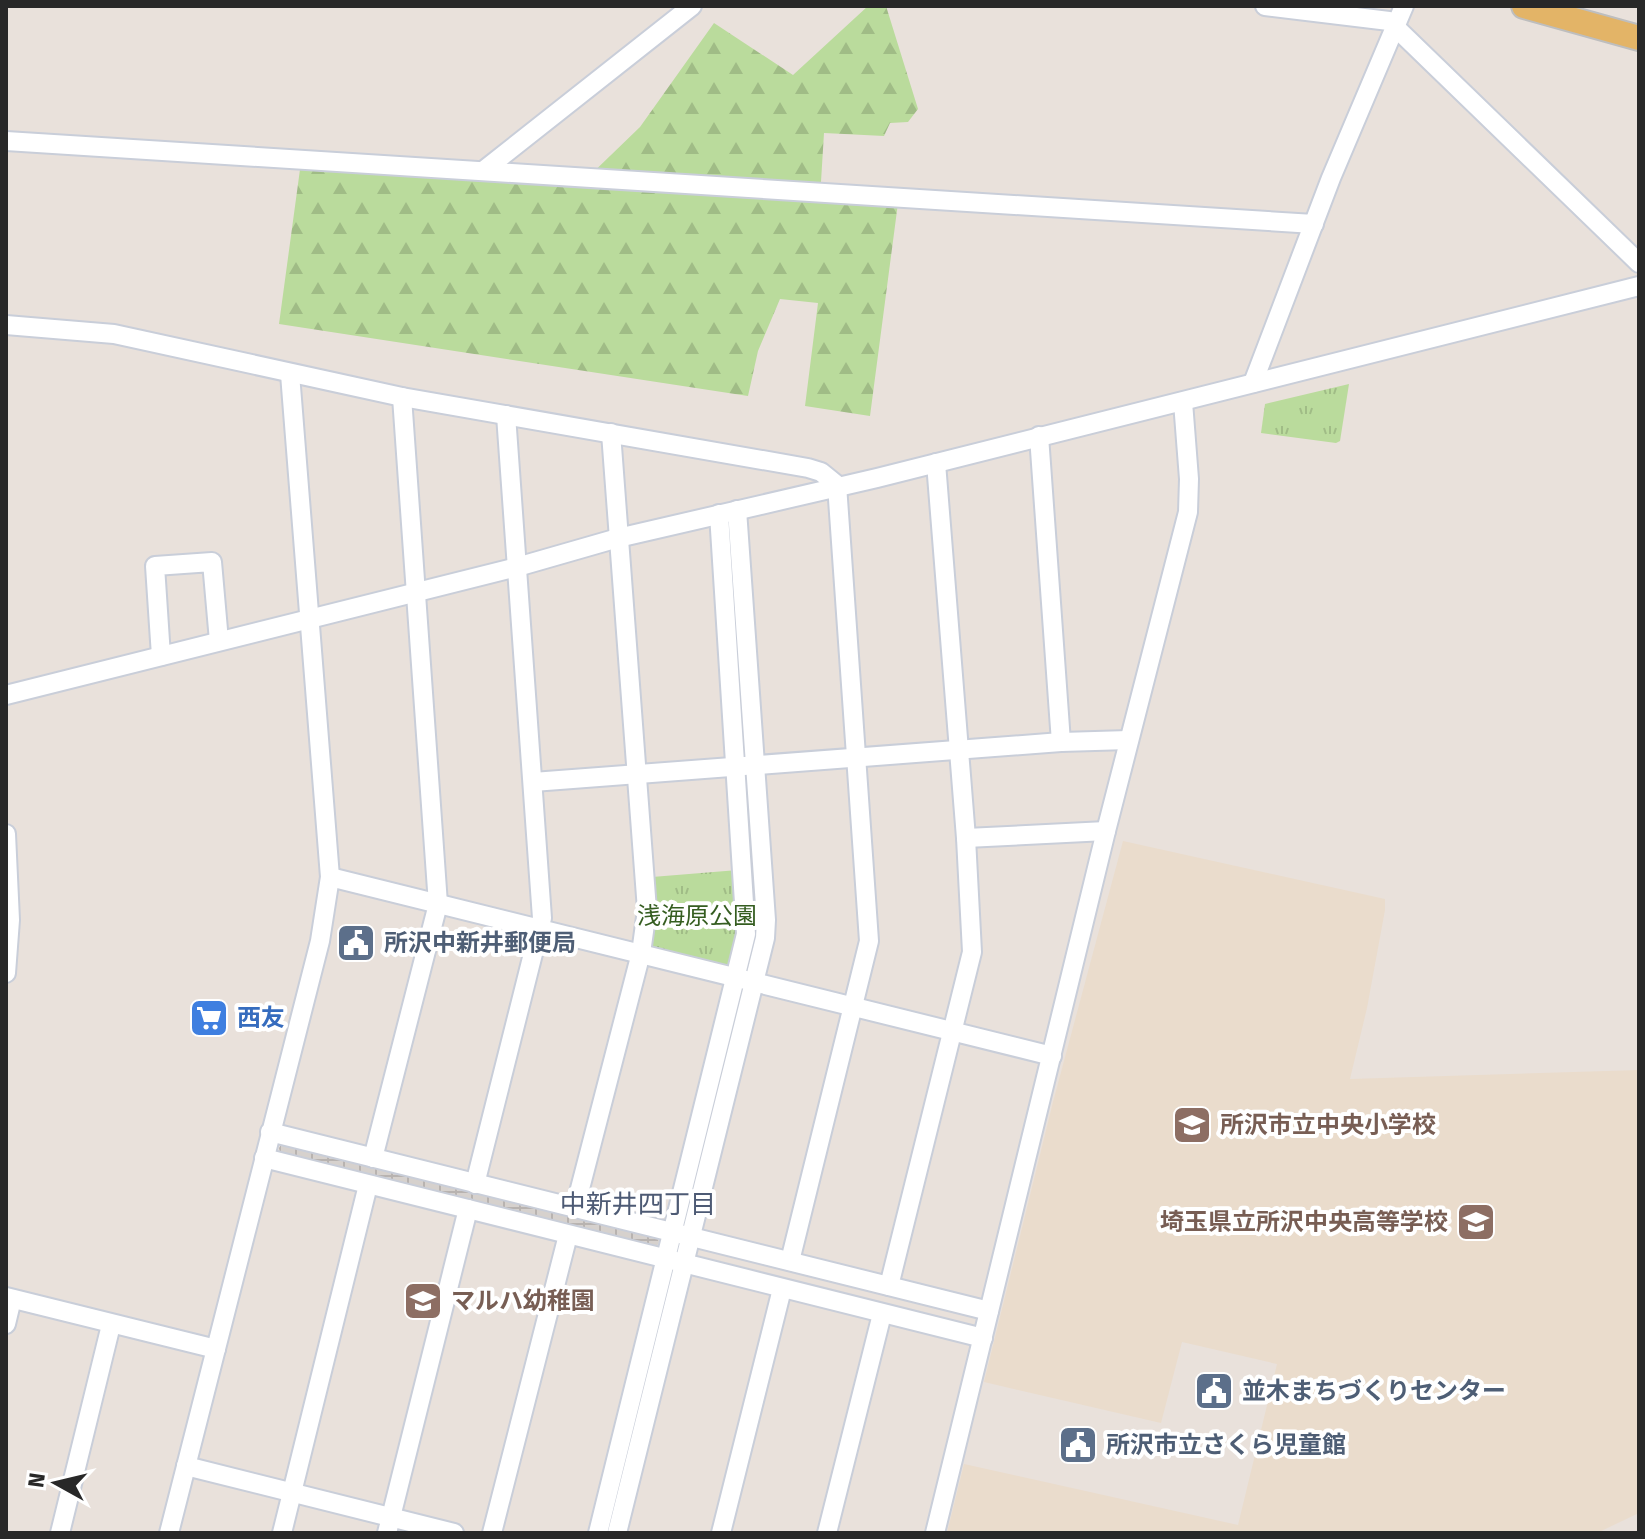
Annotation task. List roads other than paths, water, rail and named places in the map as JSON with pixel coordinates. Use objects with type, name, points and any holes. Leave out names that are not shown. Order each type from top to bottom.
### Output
[{"type":"main road","points":[[1524,6],[1639,38]]},
{"type":"street","points":[[483,171],[692,6]]},
{"type":"street","points":[[1265,6],[1374,12],[1389,21],[1639,263]]},
{"type":"street","points":[[1253,383],[1347,139],[1404,6]]},
{"type":"street","points":[[6,141],[1314,224]]},
{"type":"street","points":[[6,695],[517,567],[618,538],[936,463],[1639,286]]},
{"type":"street","points":[[6,325],[99,332],[402,397],[808,468],[821,472],[837,485],[869,941],[790,1261]]},
{"type":"street","points":[[169,1533],[320,941],[330,877],[290,374]]},
{"type":"street","points":[[373,1158],[438,904],[402,397]]},
{"type":"street","points":[[935,1533],[1106,831],[1188,512],[1189,479],[1183,402]]},
{"type":"street","points":[[475,1184],[542,918],[506,415]]},
{"type":"street","points":[[575,1208],[641,953],[647,910],[611,433]]},
{"type":"street","points":[[1039,436],[1061,742]]},
{"type":"street","points":[[889,1286],[972,952],[960,750],[936,463]]},
{"type":"street","points":[[617,1533],[675,1261],[745,980],[747,766],[728,512]]},
{"type":"street","points":[[161,656],[155,566],[212,562],[219,641]]},
{"type":"street","points":[[533,782],[1061,742],[1129,740]]},
{"type":"street","points":[[966,838],[1106,831]]},
{"type":"street","points":[[6,834],[10,920],[6,973]]},
{"type":"street","points":[[330,877],[1052,1056]]},
{"type":"street","points":[[270,1132],[989,1311]]},
{"type":"street","points":[[264,1158],[983,1338]]},
{"type":"street","points":[[282,1533],[368,1185]]},
{"type":"street","points":[[389,1525],[468,1209]]},
{"type":"street","points":[[492,1533],[568,1235]]},
{"type":"street","points":[[598,1533],[675,1261]]},
{"type":"street","points":[[721,1533],[782,1289]]},
{"type":"street","points":[[6,1324],[9,1298],[216,1349]]},
{"type":"street","points":[[827,1533],[882,1314]]},
{"type":"street","points":[[60,1533],[111,1325]]},
{"type":"street","points":[[186,1466],[292,1492],[389,1525],[454,1533]]},
{"type":"place","name":"所沢中新井郵便局","points":[[356,943]]},
{"type":"place","name":"西友","points":[[209,1018]]},
{"type":"place","name":"所沢市立中央小学校","points":[[1192,1125]]},
{"type":"place","name":"埼玉県立所沢中央高等学校","points":[[1476,1222]]},
{"type":"place","name":"マルハ幼稚園","points":[[423,1301]]},
{"type":"place","name":"並木まちづくりセンター","points":[[1214,1391]]},
{"type":"place","name":"所沢市立さくら児童館","points":[[1078,1445]]},
{"type":"district","name":"中新井四丁目","points":[[638,1204]]},
{"type":"park label","name":"浅海原公園","points":[[697,916]]}]
